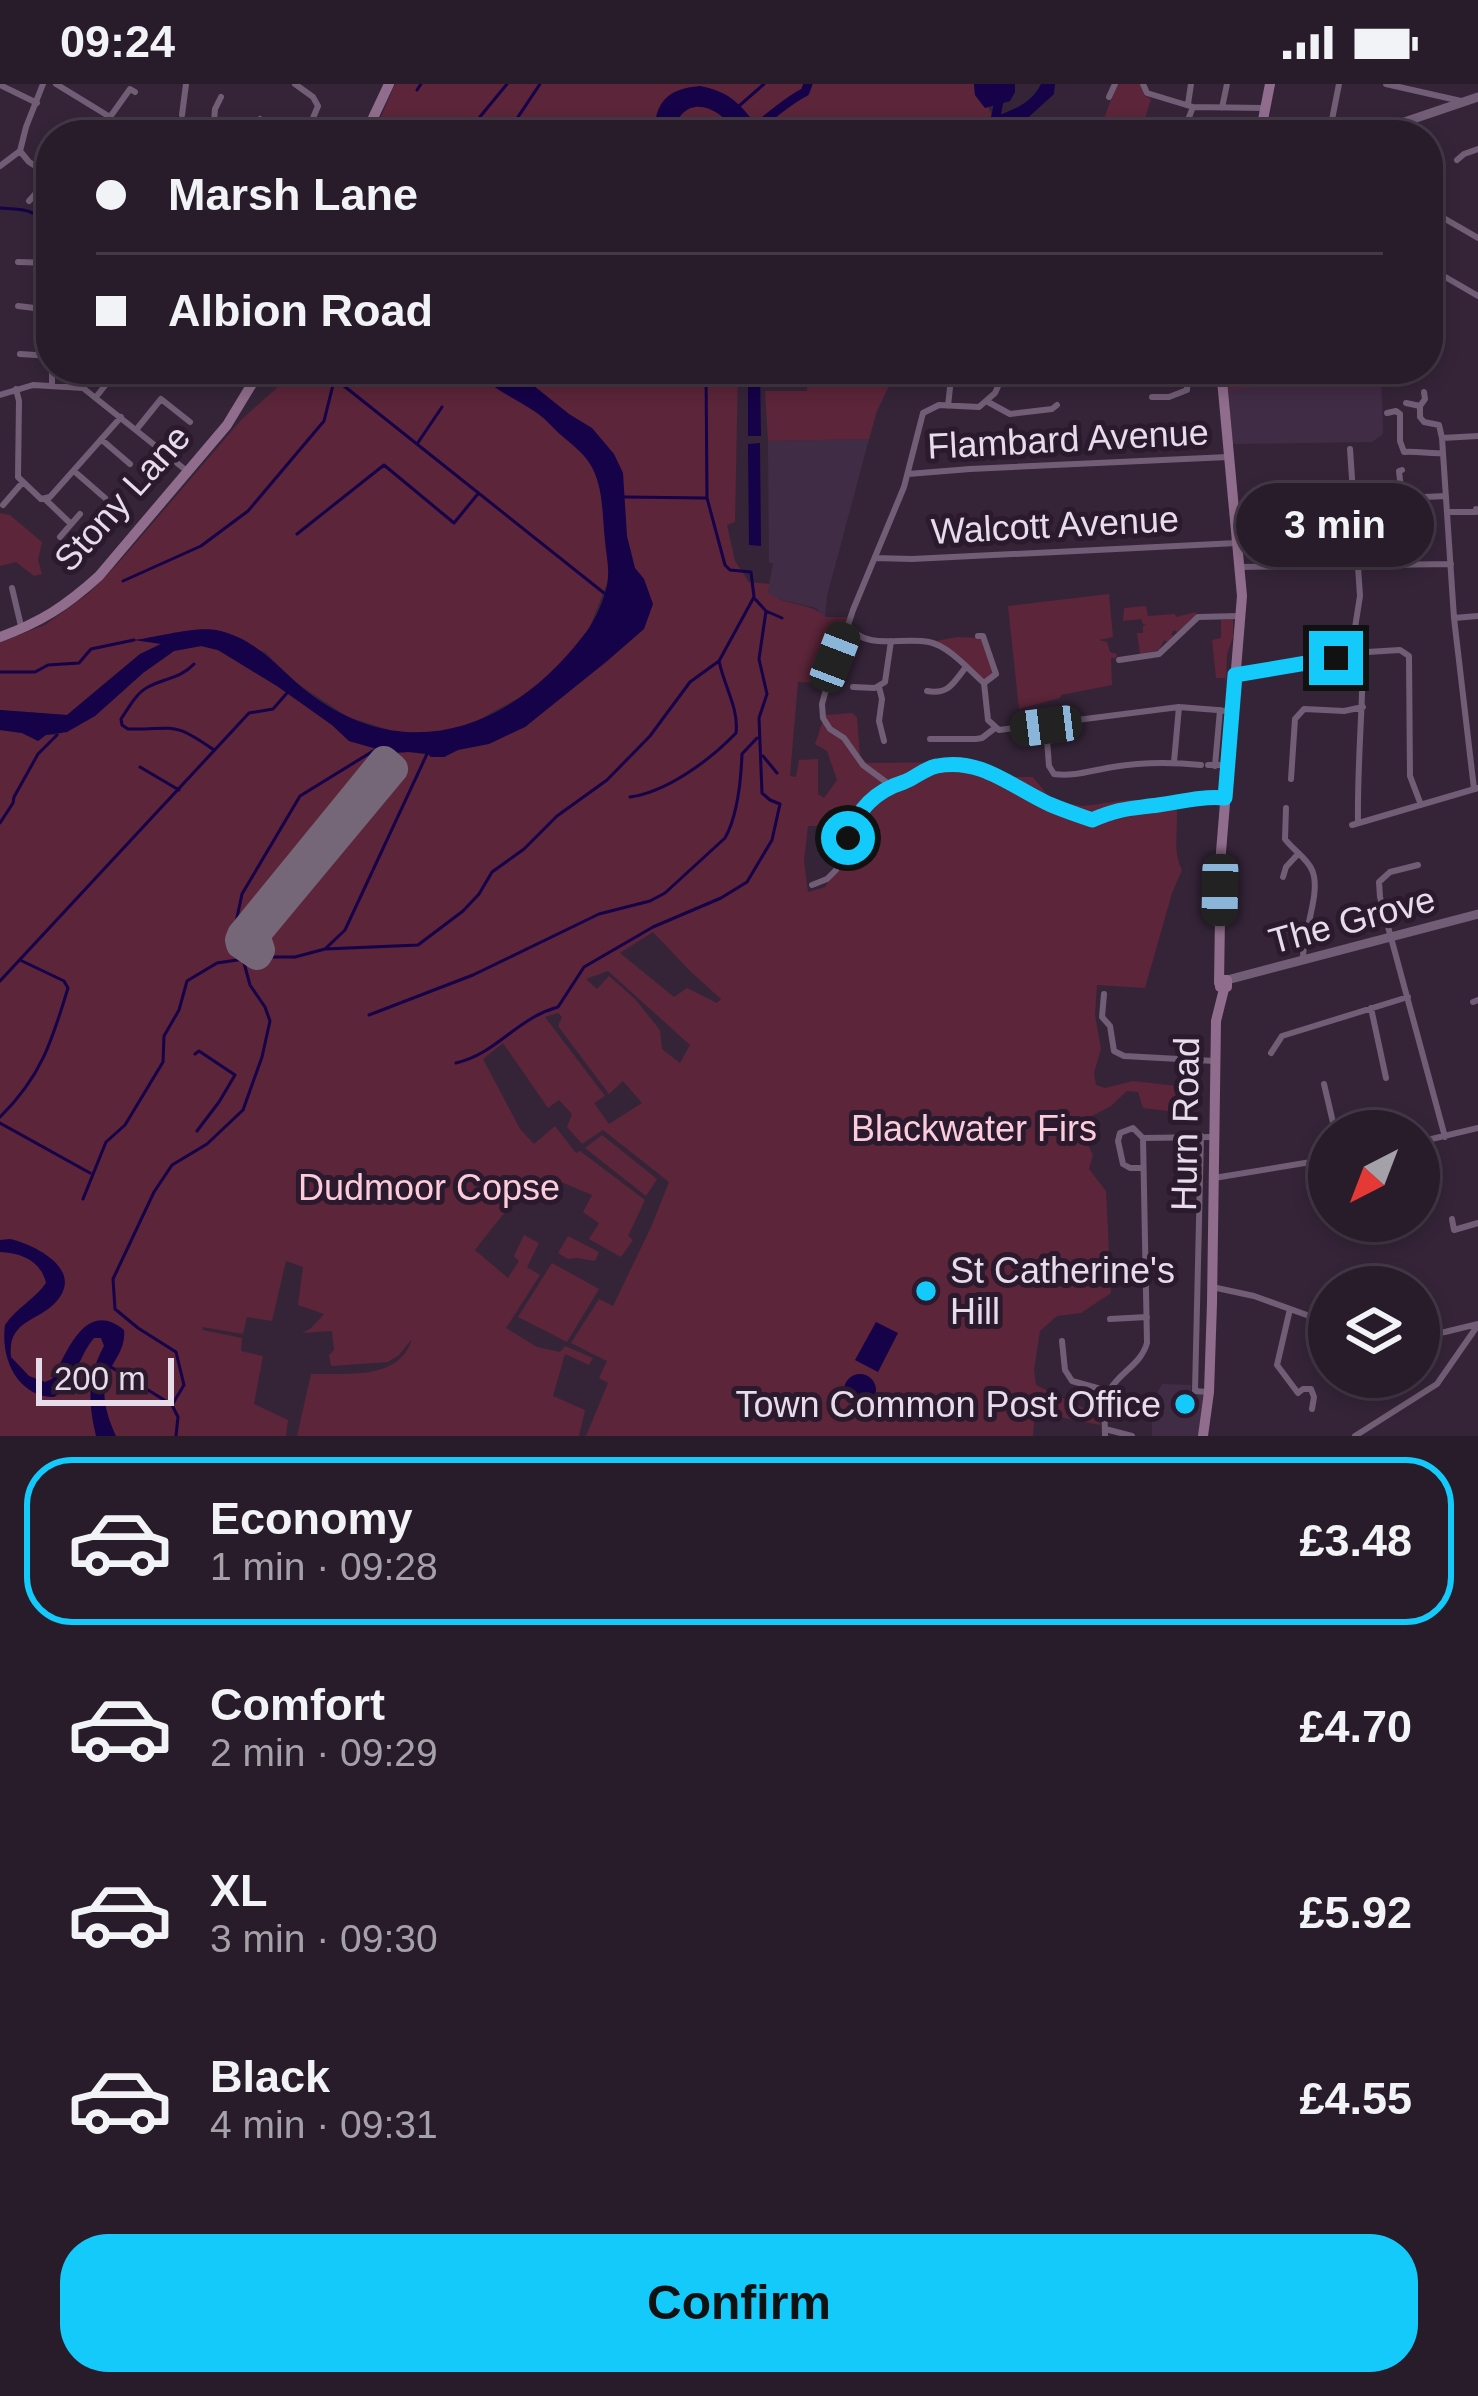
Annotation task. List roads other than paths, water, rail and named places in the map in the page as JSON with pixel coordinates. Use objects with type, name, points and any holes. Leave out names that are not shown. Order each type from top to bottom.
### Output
[{"type":"main road","points":[[372,120],[388,84]]},
{"type":"main road","points":[[1263,120],[1270,84]]},
{"type":"main road","name":"Stony Lane","points":[[0,637],[40,622],[99,576],[227,425],[252,384]]},
{"type":"main road","name":"Hurn Road","points":[[1203,1436],[1213,1287],[1215,1061],[1225,985],[1219,966],[1225,798],[1213,765],[1237,675],[1240,622],[1238,543],[1223,384]]},
{"type":"street","points":[[0,166],[20,151],[43,84]]},
{"type":"street","points":[[56,84],[111,120]]},
{"type":"street","points":[[182,115],[186,84]]},
{"type":"street","points":[[295,84],[318,106],[312,120]]},
{"type":"street","points":[[1109,97],[1115,84]]},
{"type":"street","points":[[1143,84],[1147,93],[1190,106],[1265,108]]},
{"type":"street","points":[[1186,120],[1191,84]]},
{"type":"street","points":[[1222,108],[1227,84]]},
{"type":"street","points":[[1332,120],[1340,84]]},
{"type":"street","points":[[1387,84],[1474,102]]},
{"type":"street","points":[[1436,95],[1438,84]]},
{"type":"street","points":[[0,85],[37,103]]},
{"type":"street","points":[[110,117],[125,94],[130,89],[135,92]]},
{"type":"street","points":[[214,120],[221,97]]},
{"type":"street","points":[[1415,120],[1474,102]]},
{"type":"street","points":[[1457,160],[1478,149]]},
{"type":"street","points":[[20,151],[36,166]]},
{"type":"street","points":[[29,202],[36,194]]},
{"type":"street","points":[[1443,218],[1478,238]]},
{"type":"street","points":[[18,262],[36,263]]},
{"type":"street","points":[[1443,276],[1478,296]]},
{"type":"street","points":[[22,310],[36,310]]},
{"type":"street","points":[[20,354],[36,355]]},
{"type":"street","points":[[96,397],[106,384]]},
{"type":"street","points":[[948,406],[950,384]]},
{"type":"street","points":[[890,785],[862,766],[844,738],[830,729],[822,704],[908,474],[923,413],[933,406],[971,409],[988,402],[999,384]]},
{"type":"street","points":[[1152,397],[1181,394],[1187,384]]},
{"type":"street","points":[[0,395],[16,388],[77,386],[187,471]]},
{"type":"street","points":[[16,388],[18,477],[71,524]]},
{"type":"street","points":[[1363,650],[1355,824],[1476,788],[1454,618],[1444,453],[1439,425],[1422,420],[1424,392]]},
{"type":"street","points":[[136,430],[161,399],[190,422]]},
{"type":"street","points":[[988,402],[1010,413],[1057,405]]},
{"type":"street","points":[[1406,403],[1420,406]]},
{"type":"street","points":[[1388,412],[1400,414],[1402,455],[1423,450],[1444,453]]},
{"type":"street","points":[[46,500],[121,417]]},
{"type":"street","points":[[1442,438],[1478,436]]},
{"type":"street","points":[[102,440],[130,464]]},
{"type":"street","points":[[1350,449],[1360,596],[1351,653]]},
{"type":"street","name":"Flambard Avenue","points":[[908,474],[1230,457]]},
{"type":"street","points":[[1402,470],[1405,531]]},
{"type":"street","points":[[74,471],[105,498]]},
{"type":"street","points":[[3,505],[22,483]]},
{"type":"street","points":[[1301,488],[1296,505],[1301,526]]},
{"type":"street","points":[[1402,498],[1446,496]]},
{"type":"street","points":[[1234,513],[1296,505]]},
{"type":"street","points":[[1448,512],[1477,513]]},
{"type":"street","points":[[59,537],[80,514]]},
{"type":"street","name":"Walcott Avenue","points":[[875,558],[1238,543]]},
{"type":"street","points":[[1239,567],[1451,564]]},
{"type":"street","points":[[12,589],[22,629]]},
{"type":"street","points":[[1454,618],[1478,616]]},
{"type":"street","points":[[1119,660],[1159,654],[1198,617],[1240,622]]},
{"type":"street","points":[[850,628],[863,639],[931,642],[984,683],[987,717],[994,728],[1046,726],[1179,707],[1225,710]]},
{"type":"street","points":[[977,637],[983,636],[1000,674],[984,683]]},
{"type":"street","points":[[853,687],[879,687],[886,679],[891,640]]},
{"type":"street","points":[[1237,675],[1363,650],[1400,650],[1409,656],[1411,776],[1420,805]]},
{"type":"street","points":[[927,692],[943,693],[966,667]]},
{"type":"street","points":[[879,687],[884,741]]},
{"type":"street","points":[[1174,762],[1179,707]]},
{"type":"street","points":[[1292,776],[1299,712],[1363,707]]},
{"type":"street","points":[[1467,728],[1478,725]]},
{"type":"street","points":[[1046,726],[1049,766],[1054,774],[1174,762],[1213,765]]},
{"type":"street","points":[[930,739],[982,738],[994,728]]},
{"type":"street","points":[[812,885],[836,870],[854,818],[864,806],[890,785],[937,766],[979,766],[1049,804],[1092,820],[1128,807],[1225,798]]},
{"type":"street","points":[[1286,808],[1284,835],[1314,878],[1304,960]]},
{"type":"street","points":[[1283,877],[1298,854]]},
{"type":"street","points":[[1418,865],[1390,872],[1378,882],[1445,1137]]},
{"type":"street","name":"The Grove","points":[[1225,985],[1478,914]]},
{"type":"street","points":[[1279,928],[1304,934]]},
{"type":"street","points":[[1104,994],[1102,1017],[1110,1026],[1114,1051],[1124,1056],[1215,1061]]},
{"type":"street","points":[[1271,1053],[1282,1036],[1408,997]]},
{"type":"street","points":[[1371,1008],[1386,1078]]},
{"type":"street","points":[[1324,1084],[1330,1110]]},
{"type":"street","points":[[1142,1168],[1123,1164],[1120,1133],[1132,1128],[1143,1138],[1215,1137]]},
{"type":"street","points":[[1440,1138],[1478,1128]]},
{"type":"street","name":"Hurn Road","points":[[1201,1136],[1195,1390],[1209,1392]]},
{"type":"street","points":[[1132,1436],[1105,1433],[1104,1416],[1108,1391],[1145,1352],[1143,1138]]},
{"type":"street","points":[[1213,1179],[1308,1163]]},
{"type":"street","points":[[1452,1219],[1454,1230],[1478,1223]]},
{"type":"street","points":[[1213,1287],[1308,1315]]},
{"type":"street","points":[[1290,1309],[1277,1365],[1298,1394],[1311,1389],[1312,1409]]},
{"type":"street","points":[[1110,1319],[1147,1317]]},
{"type":"street","points":[[1355,1436],[1437,1384],[1469,1330],[1478,1324]]},
{"type":"street","points":[[1440,1333],[1469,1330]]},
{"type":"street","points":[[1063,1341],[1072,1381],[1108,1391]]},
{"type":"waterway","points":[[417,90],[421,84]]},
{"type":"waterway","points":[[477,120],[507,84]]},
{"type":"waterway","points":[[516,120],[540,84]]},
{"type":"waterway","points":[[739,106],[764,84]]},
{"type":"waterway","points":[[766,120],[805,92],[808,84]]},
{"type":"waterway","points":[[995,120],[997,84]]},
{"type":"waterway","points":[[0,208],[36,216]]},
{"type":"waterway","points":[[123,581],[201,546],[248,511],[324,421],[333,384]]},
{"type":"waterway","points":[[342,384],[604,593]]},
{"type":"waterway","points":[[325,949],[418,945],[463,911],[492,872],[607,780],[650,736],[690,682],[719,661],[754,597],[751,572],[725,565],[707,498],[706,384]]},
{"type":"waterway","points":[[417,444],[442,407]]},
{"type":"waterway","points":[[297,534],[384,465],[454,523],[477,495]]},
{"type":"waterway","points":[[625,497],[705,498]]},
{"type":"waterway","points":[[755,599],[782,618]]},
{"type":"waterway","points":[[456,1063],[484,1052],[530,1019],[558,1007],[584,967],[747,882],[772,840],[780,804],[762,793],[759,718],[767,694],[759,659],[766,611]]},
{"type":"waterway","points":[[0,672],[35,672],[48,665],[79,663],[91,649],[134,640]]},
{"type":"waterway","points":[[630,797],[659,789],[687,773],[736,733],[719,661]]},
{"type":"waterway","points":[[194,664],[144,690],[121,719],[122,725],[181,730],[214,750]]},
{"type":"waterway","points":[[0,981],[249,713],[273,709],[287,693]]},
{"type":"waterway","points":[[0,823],[38,754],[57,735]]},
{"type":"waterway","points":[[369,1015],[473,975],[599,914],[665,893],[725,838],[736,808],[742,754],[757,738]]},
{"type":"waterway","points":[[378,748],[300,796],[242,894],[233,936],[248,952],[295,957],[325,949],[345,930],[427,754]]},
{"type":"waterway","points":[[763,756],[777,773]]},
{"type":"waterway","points":[[140,767],[179,790]]},
{"type":"waterway","points":[[176,1436],[178,1417],[172,1405],[184,1385],[176,1352],[115,1309],[113,1279],[172,1165],[207,1144],[243,1110],[270,1021],[250,985],[243,959]]},
{"type":"waterway","points":[[83,1199],[106,1142],[125,1125],[163,1062],[164,1036],[179,1010],[187,981],[217,963],[244,959]]},
{"type":"waterway","points":[[0,1117],[26,1087],[43,1057],[68,988],[64,981],[20,960]]},
{"type":"waterway","points":[[195,1054],[199,1051],[235,1075],[197,1131]]},
{"type":"waterway","points":[[0,1123],[90,1173]]},
{"type":"waterway","points":[[111,1367],[169,1403]]},
{"type":"place","name":"St Catherine's Hill","points":[[926,1291]]},
{"type":"place","name":"Town Common Post Office","points":[[1185,1404]]},
{"type":"park label","name":"Blackwater Firs","points":[[974,1128]]},
{"type":"park label","name":"Dudmoor Copse","points":[[429,1187]]}]
